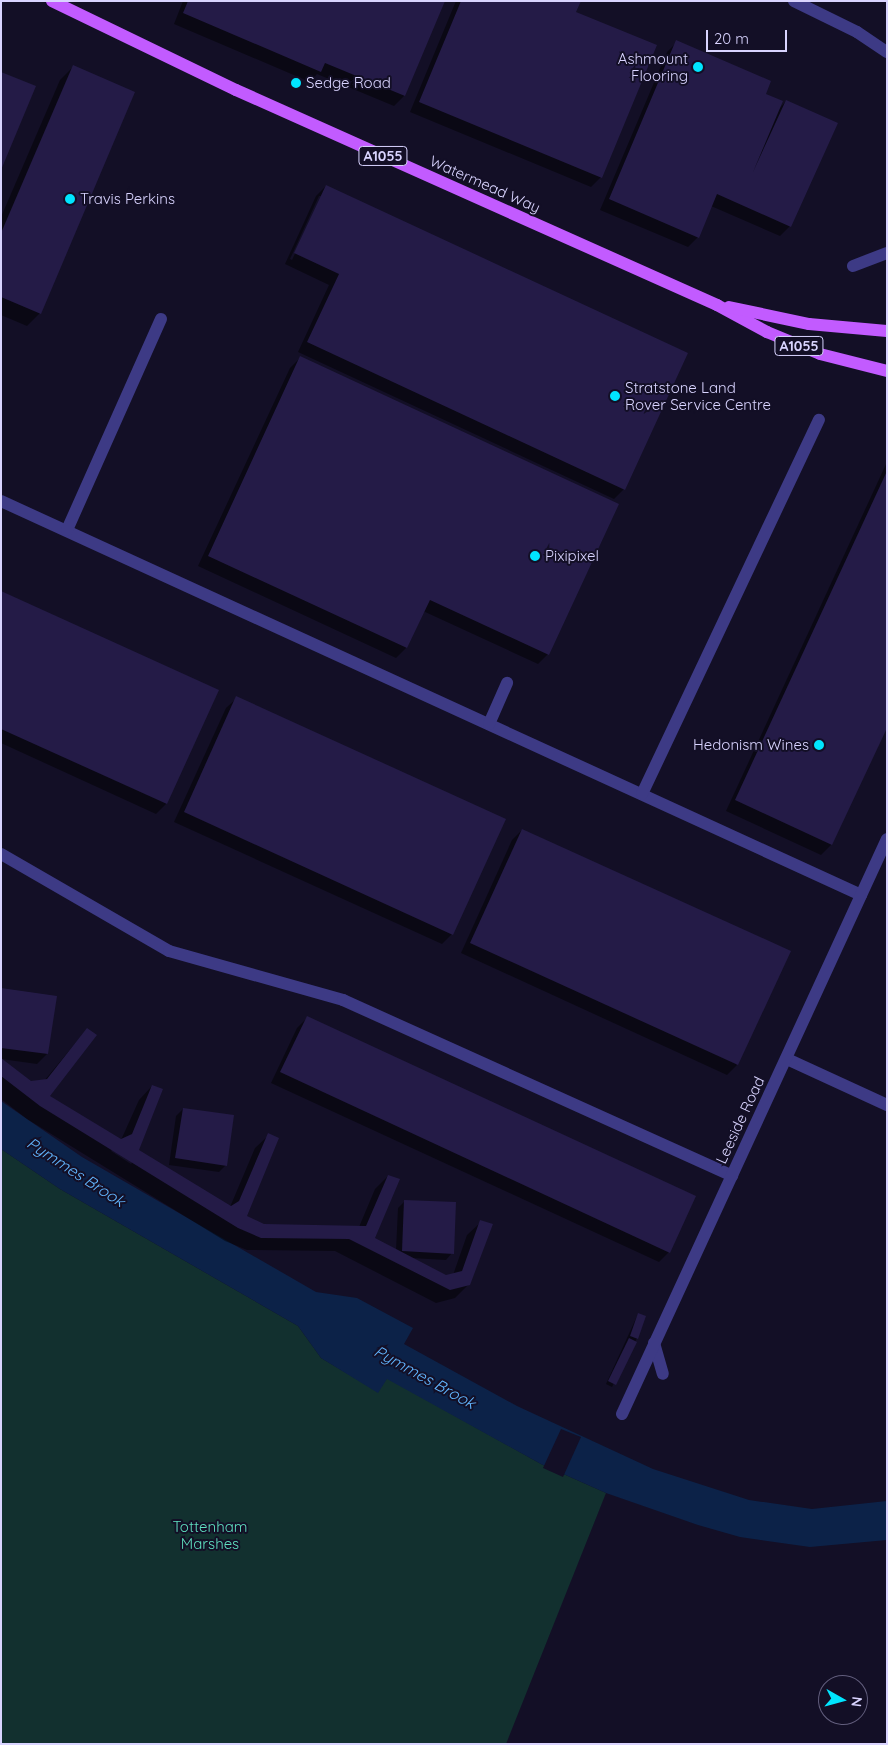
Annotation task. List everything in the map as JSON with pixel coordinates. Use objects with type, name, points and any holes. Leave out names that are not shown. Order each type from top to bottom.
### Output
[{"type":"main road","name":"Watermead Way","points":[[52,1],[236,90],[717,304],[793,344],[847,362],[887,371]]},
{"type":"main road","name":"Watermead Way","points":[[717,304],[809,324],[887,331]]},
{"type":"street","points":[[794,1],[857,32],[886,49]]},
{"type":"street","points":[[853,266],[887,253]]},
{"type":"street","points":[[67,530],[161,319]]},
{"type":"street","points":[[642,794],[819,420]]},
{"type":"street","points":[[1,501],[861,895]]},
{"type":"street","points":[[489,724],[507,683]]},
{"type":"street","name":"Leeside Road","points":[[622,1414],[887,840]]},
{"type":"street","points":[[1,854],[169,951],[343,1000],[732,1176]]},
{"type":"street","points":[[787,1059],[887,1105]]},
{"type":"street","points":[[654,1344],[664,1374]]},
{"type":"green space","name":"Tottenham Marshes","points":[[1,1149],[60,1189],[298,1326],[321,1358],[378,1392],[387,1378],[541,1464],[606,1493],[506,1744],[1,1744]]},
{"type":"water","name":"Pymmes Brook","points":[[1,1101],[82,1157],[316,1292],[357,1298],[413,1328],[404,1344],[517,1406],[653,1469],[749,1500],[812,1509],[887,1501],[887,1540],[810,1547],[740,1537],[698,1525],[606,1493],[541,1464],[387,1379],[378,1393],[321,1358],[298,1326],[60,1189],[1,1149]]},
{"type":"pier","points":[[561,1429],[581,1437],[563,1477],[543,1468]]},
{"type":"building","points":[[188,1],[445,1],[405,96],[325,63],[321,72],[183,13]]},
{"type":"building","points":[[461,1],[581,1],[576,12],[657,45],[602,178],[419,102]]},
{"type":"building","points":[[676,40],[771,81],[766,94],[783,101],[753,172],[786,100],[838,123],[791,227],[717,194],[699,238],[609,199]]},
{"type":"building","points":[[73,65],[135,92],[41,314],[1,297],[1,233]]},
{"type":"building","points":[[1,72],[36,86],[1,170]]},
{"type":"building","points":[[326,185],[688,353],[625,490],[307,342],[339,274],[294,253]]},
{"type":"building","points":[[300,356],[619,504],[549,655],[430,600],[407,648],[208,556]]},
{"type":"building","points":[[887,471],[887,728],[832,845],[735,800]]},
{"type":"building","points":[[1,591],[219,690],[167,804],[1,729]]},
{"type":"building","points":[[236,696],[506,819],[453,935],[184,812]]},
{"type":"building","points":[[522,829],[791,951],[738,1065],[470,943]]},
{"type":"building","points":[[1,988],[57,996],[48,1054],[1,1048]]},
{"type":"building","points":[[307,1016],[696,1196],[670,1253],[280,1072]]},
{"type":"building","points":[[87,1028],[97,1035],[50,1096],[121,1139],[132,1134],[152,1085],[163,1089],[139,1150],[231,1206],[239,1201],[268,1133],[279,1138],[247,1216],[264,1224],[366,1226],[388,1175],[400,1179],[375,1238],[446,1275],[462,1271],[480,1220],[493,1224],[470,1285],[450,1290],[349,1239],[261,1238],[238,1228],[40,1106],[1,1076],[1,1058],[31,1081],[47,1079]]},
{"type":"building","points":[[183,1108],[234,1115],[227,1166],[175,1158]]},
{"type":"building","points":[[404,1200],[456,1202],[454,1254],[402,1251]]},
{"type":"building","points":[[638,1313],[646,1316],[638,1339],[630,1336]]},
{"type":"building","points":[[629,1338],[637,1342],[616,1385],[608,1381]]},
{"type":"place","name":"Ashmount Flooring","points":[[698,67]]},
{"type":"place","name":"Sedge Road","points":[[296,83]]},
{"type":"place","name":"Travis Perkins","points":[[70,199]]},
{"type":"place","name":"Stratstone Land Rover Service Centre","points":[[615,396]]},
{"type":"place","name":"Pixipixel","points":[[535,556]]},
{"type":"place","name":"Hedonism Wines","points":[[819,745]]}]
